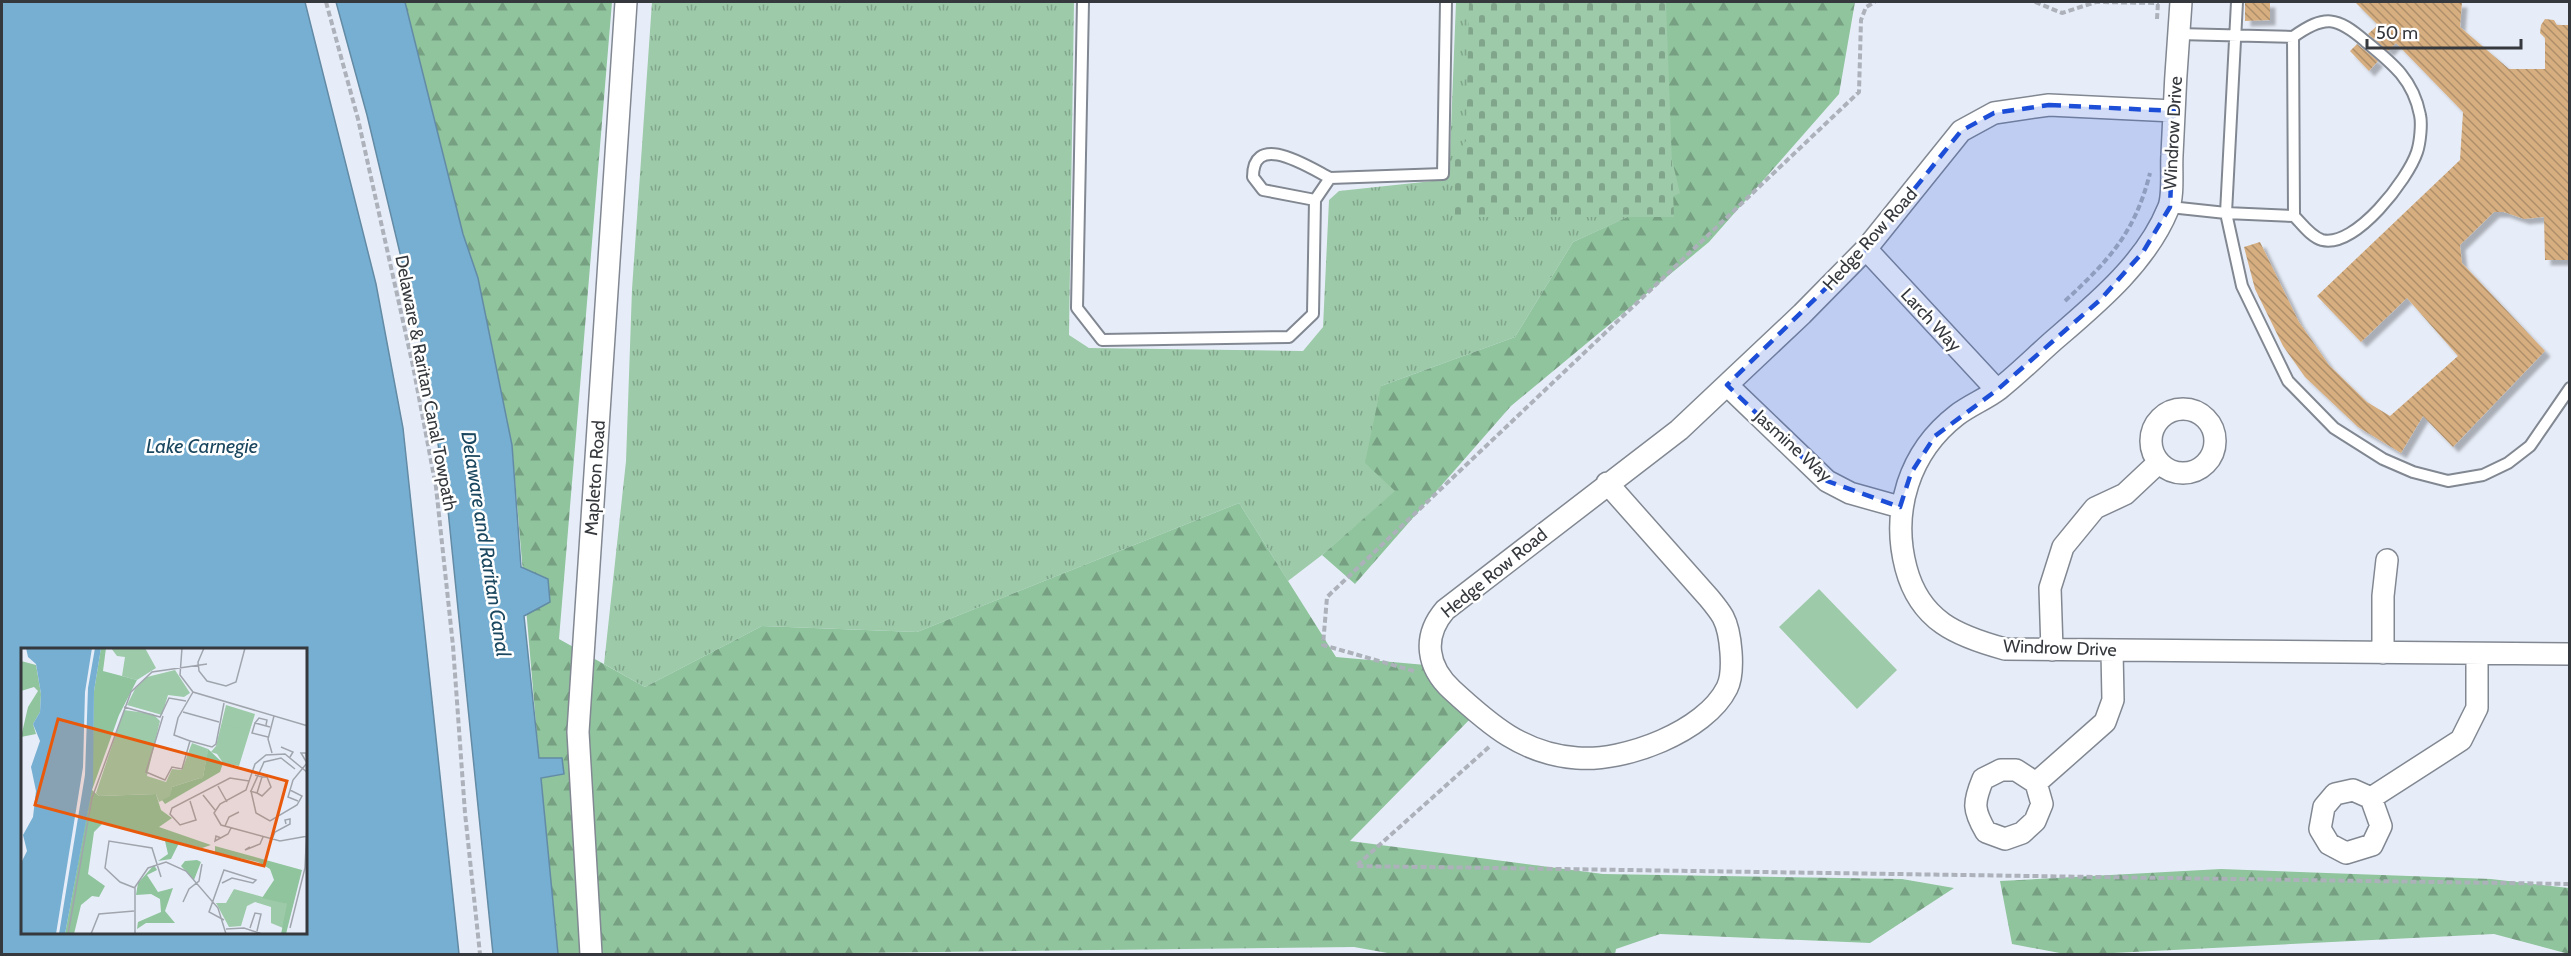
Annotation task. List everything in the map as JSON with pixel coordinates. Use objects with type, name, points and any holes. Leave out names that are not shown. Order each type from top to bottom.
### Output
[{"type":"street","name":"Mapleton Road","points":[[591,954],[578,732],[626,2]]},
{"type":"street","name":"Windrow Drive","points":[[2180,2],[2169,207],[2143,252],[2100,300],[1997,390],[1957,415],[1935,436],[1911,473],[1900,507],[1900,547],[1909,581],[1924,605],[1944,626],[1972,640],[2005,649],[2570,654]]},
{"type":"street","name":"Hedge Row Road","points":[[1607,483],[1724,618],[1732,661],[1728,687],[1708,712],[1686,728],[1634,752],[1578,758],[1522,744],[1504,734],[1489,724],[1440,679],[1430,649],[1431,634],[1437,620],[1445,610],[1607,483],[1679,430],[1866,249],[1961,131],[1994,113],[2049,105],[2174,111]]},
{"type":"street","name":"Larch Way","points":[[1866,249],[1997,390]]},
{"type":"street","name":"Jasmine Way","points":[[1727,385],[1827,481],[1850,493],[1900,507]]},
{"type":"street","points":[[2052,650],[2050,588],[2063,547],[2096,507],[2125,494],[2158,463]]},
{"type":"street","points":[[2383,653],[2384,596],[2388,560]]},
{"type":"street","points":[[2036,783],[2104,722],[2113,700],[2112,651]]},
{"type":"street","points":[[2371,798],[2461,740],[2477,708],[2477,654]]},
{"type":"lane","points":[[1083,2],[1077,308],[1102,340],[1288,337],[1313,314],[1315,200],[1330,178]]},
{"type":"lane","points":[[1315,200],[1263,190],[1253,177],[1256,162],[1263,156],[1280,153],[1330,178],[1443,174],[1446,2]]},
{"type":"lane","points":[[2237,2],[2226,213],[2242,286],[2288,381],[2334,428],[2383,459],[2413,472],[2448,481],[2483,475],[2508,463],[2530,446],[2570,388]]},
{"type":"lane","points":[[2169,207],[2226,213],[2294,216],[2322,240],[2350,234],[2392,197],[2418,151],[2421,116],[2405,75],[2345,24],[2322,21],[2308,26],[2294,37],[2178,34]]},
{"type":"lane","points":[[2294,37],[2294,216]]},
{"type":"path","name":"Delaware & Raritan Canal Towpath","points":[[326,2],[358,119],[436,488],[453,646],[465,813],[480,954]]},
{"type":"path","points":[[1440,679],[1323,645],[1327,597],[1859,92],[1862,20],[1866,7],[1875,2]]},
{"type":"path","points":[[2035,2],[2062,13],[2096,2],[2180,2]]},
{"type":"path","points":[[2157,26],[2158,2]]},
{"type":"path","points":[[2058,307],[2119,245],[2137,216],[2151,169]]},
{"type":"path","points":[[1504,734],[1356,866],[2570,884]]},
{"type":"highlighted area","points":[[2049,105],[2174,111],[2170,207],[2143,252],[2100,300],[1997,390],[1935,436],[1911,473],[1900,507],[1827,481],[1727,385],[1866,249],[1961,131],[1994,113]]},
{"type":"green space","points":[[405,2],[612,2],[559,639],[645,687],[762,626],[917,632],[1239,503],[1336,657],[1437,666],[1476,713],[1350,841],[1603,874],[1902,879],[1954,888],[1870,943],[1660,934],[1616,949],[1615,954],[1393,954],[1354,947],[769,954],[558,954],[541,778],[564,774],[539,759],[512,445],[478,278],[463,234]]},
{"type":"green space","points":[[652,2],[1074,2],[1069,335],[1089,348],[1303,351],[1323,327],[1329,200],[1339,191],[1442,180],[1450,153],[1456,2],[1652,2],[1651,73],[1681,193],[1573,242],[1515,337],[1381,386],[1396,491],[1288,581],[1239,503],[917,632],[762,626],[645,687],[604,664],[626,461],[632,289]]},
{"type":"green space","points":[[1469,2],[1666,2],[1674,217],[1453,217],[1454,158],[1466,141]]},
{"type":"green space","points":[[1652,2],[1855,2],[1839,94],[1709,242],[1511,406],[1355,584],[1322,555],[1395,491],[1365,463],[1381,386],[1515,337],[1573,242],[1680,193],[1651,73]]},
{"type":"green space","points":[[1819,589],[1897,670],[1857,709],[1779,627]]},
{"type":"green space","points":[[2221,869],[2491,879],[2569,888],[2569,954],[2494,934],[2093,954],[2065,954],[2012,944],[2000,881]]},
{"type":"water","name":"Lake Carnegie","points":[[2,2],[305,2],[376,284],[403,428],[459,954],[2,954]]},
{"type":"water","name":"Delaware and Raritan Canal","points":[[336,2],[405,2],[463,234],[478,278],[512,445],[521,567],[548,579],[550,602],[524,616],[539,758],[562,758],[564,774],[541,778],[558,954],[493,954],[448,510],[425,358],[367,115]]},
{"type":"building","points":[[2245,2],[2270,2],[2270,20],[2245,21]]},
{"type":"building","points":[[2355,2],[2462,2],[2460,27],[2509,69],[2545,69],[2545,38],[2540,33],[2541,25],[2545,19],[2554,20],[2557,25],[2570,25],[2570,260],[2545,260],[2544,217],[2524,219],[2504,212],[2494,212],[2460,245],[2462,263],[2545,351],[2453,447],[2423,416],[2401,453],[2358,427],[2305,377],[2283,346],[2255,289],[2244,247],[2260,242],[2299,322],[2329,365],[2367,402],[2390,416],[2458,356],[2407,298],[2361,342],[2317,296],[2460,160],[2463,112],[2396,43],[2388,51],[2368,34],[2378,25]]},
{"type":"building","points":[[2357,44],[2378,61],[2369,71],[2350,51]]}]
